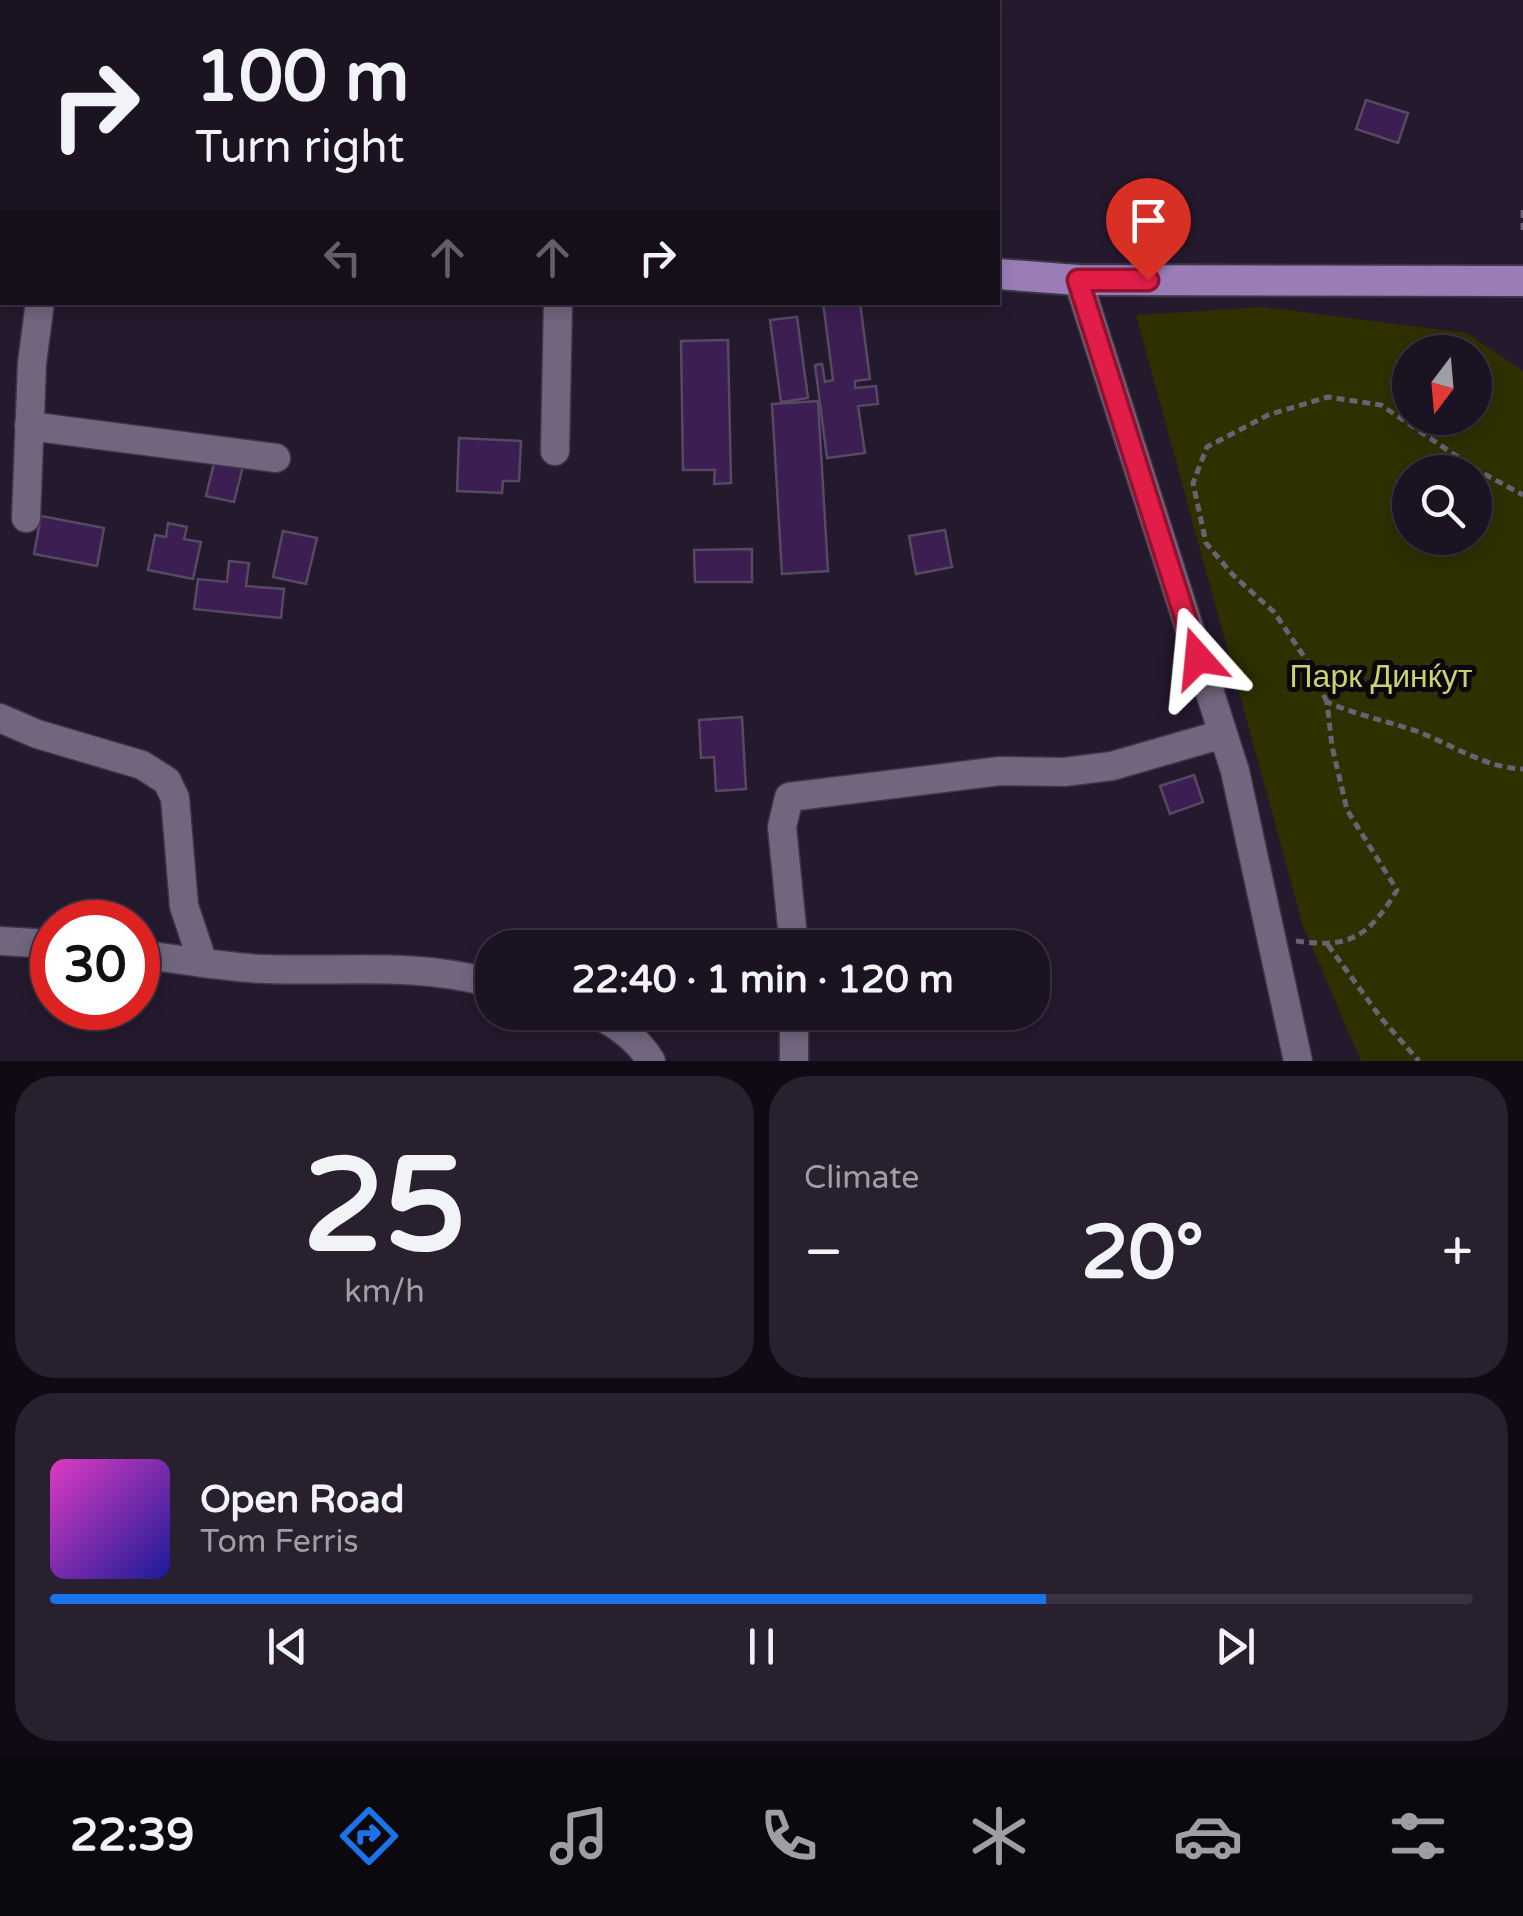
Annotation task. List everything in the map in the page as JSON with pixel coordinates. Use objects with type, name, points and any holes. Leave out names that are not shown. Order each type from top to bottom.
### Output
[{"type":"main road","points":[[1000,274],[1078,280],[1523,281]]},
{"type":"street","points":[[1078,280],[1234,771],[1298,1061]]},
{"type":"street","points":[[26,518],[32,363],[40,305]]},
{"type":"street","points":[[556,451],[558,305]]},
{"type":"street","points":[[30,426],[276,458]]},
{"type":"street","points":[[0,718],[38,734],[142,765],[166,781],[175,798],[184,906],[203,963]]},
{"type":"street","points":[[792,930],[782,827],[789,797],[1000,771],[1064,772],[1112,766],[1222,734]]},
{"type":"street","points":[[0,941],[30,943]]},
{"type":"street","points":[[160,957],[264,970],[406,968],[446,971],[475,979]]},
{"type":"street","points":[[622,1030],[643,1048],[650,1061]]},
{"type":"street","points":[[794,1030],[794,1061]]},
{"type":"path","points":[[1523,210],[1523,230]]},
{"type":"path","points":[[1419,1061],[1381,1018],[1328,946],[1377,923],[1396,890],[1348,810],[1332,746],[1327,702],[1305,658],[1274,612],[1206,542],[1193,483],[1207,447],[1268,416],[1328,396],[1381,405],[1477,470],[1523,495]]},
{"type":"path","points":[[1327,702],[1412,730],[1461,752],[1523,769]]},
{"type":"green space","name":"Парк Динќут","points":[[1264,307],[1470,335],[1392,335],[1392,435],[1492,435],[1492,350],[1523,371],[1523,1061],[1361,1061],[1303,926],[1136,315]]},
{"type":"building","points":[[1366,100],[1408,113],[1398,143],[1356,129]]},
{"type":"building","points":[[823,305],[860,305],[870,379],[855,381],[855,388],[876,386],[878,404],[858,406],[865,453],[827,458],[815,365],[822,364],[825,382],[833,380]]},
{"type":"building","points":[[797,317],[808,398],[781,402],[770,320]]},
{"type":"building","points":[[728,340],[731,483],[714,484],[715,470],[683,470],[681,341]]},
{"type":"building","points":[[818,401],[828,571],[782,574],[772,404]]},
{"type":"building","points":[[459,438],[521,441],[519,481],[503,481],[502,493],[457,491]]},
{"type":"building","points":[[215,459],[243,466],[234,502],[206,496]]},
{"type":"building","points":[[41,516],[104,528],[97,566],[34,554]]},
{"type":"building","points":[[168,523],[187,527],[184,539],[201,542],[193,579],[148,570],[155,535],[166,537]]},
{"type":"building","points":[[945,530],[952,567],[916,574],[909,536]]},
{"type":"building","points":[[283,531],[317,538],[306,584],[273,577]]},
{"type":"building","points":[[752,549],[752,582],[695,582],[694,550]]},
{"type":"building","points":[[229,561],[249,563],[246,586],[284,589],[281,618],[194,609],[198,579],[227,582]]},
{"type":"building","points":[[742,717],[746,789],[716,791],[714,757],[701,758],[699,720]]},
{"type":"building","points":[[1194,775],[1203,802],[1170,814],[1160,786]]},
{"type":"route","points":[[1148,280],[1078,280],[1198,658]]}]
